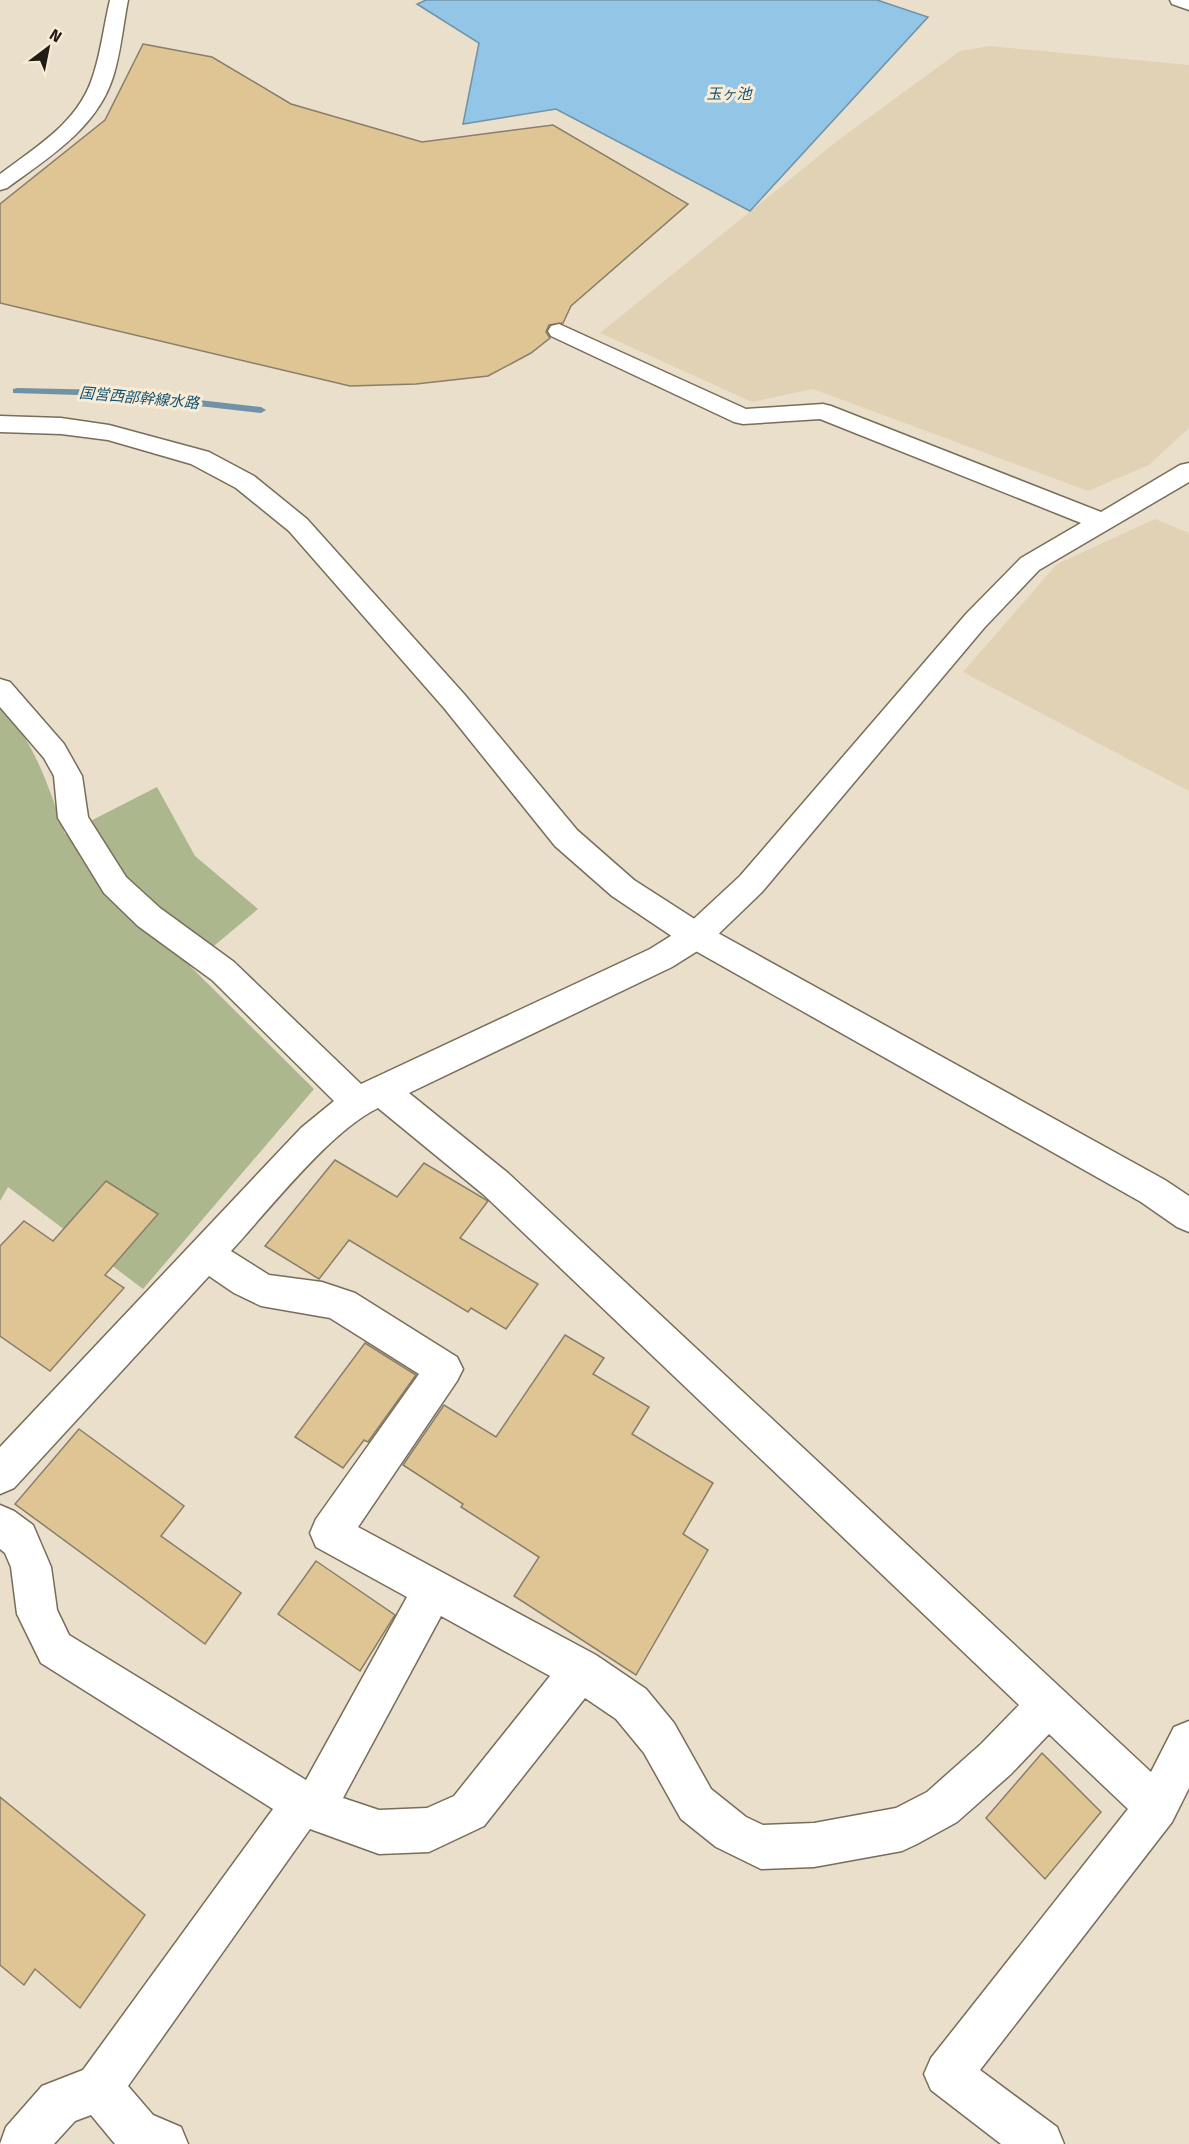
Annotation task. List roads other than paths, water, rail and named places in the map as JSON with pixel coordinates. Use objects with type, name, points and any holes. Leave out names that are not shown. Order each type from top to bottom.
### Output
[{"type":"street","points":[[0,184],[73,127],[91,102],[103,78],[119,0]]},
{"type":"street","points":[[1179,0],[1189,4]]},
{"type":"street","points":[[559,331],[743,417],[823,411],[1103,522]]},
{"type":"street","points":[[0,424],[61,426],[109,433],[200,458],[245,482],[298,525],[454,701],[566,838],[623,888],[696,936],[1153,1191],[1189,1216]]},
{"type":"street","points":[[0,1475],[313,1138],[369,1096],[661,958],[696,936],[751,884],[975,621],[1030,564],[1189,471]]},
{"type":"street","points":[[0,689],[54,751],[68,776],[73,818],[115,885],[149,917],[223,971],[369,1096],[496,1184],[1157,1807]]},
{"type":"street","points":[[206,1254],[262,1289],[299,1297],[329,1298],[444,1369],[330,1533],[581,1670],[632,1704],[659,1738],[696,1804],[731,1832],[761,1847],[814,1845],[902,1829],[942,1807],[996,1759],[1048,1704]]},
{"type":"street","points":[[0,1525],[19,1539],[32,1567],[37,1614],[55,1649],[308,1806],[379,1832],[429,1830],[469,1811],[581,1670]]},
{"type":"street","points":[[23,2144],[58,2103],[99,2088],[308,1806],[434,1590]]},
{"type":"street","points":[[1040,2144],[947,2074],[1157,1807],[1189,1742]]},
{"type":"street","points":[[99,2088],[136,2132],[164,2144]]},
{"type":"water","name":"玉ヶ池","points":[[426,0],[877,0],[928,17],[750,211],[556,109],[463,124],[479,43],[417,4]]},
{"type":"waterway","name":"国営西部幹線水路","points":[[17,391],[111,393],[261,410]]}]
